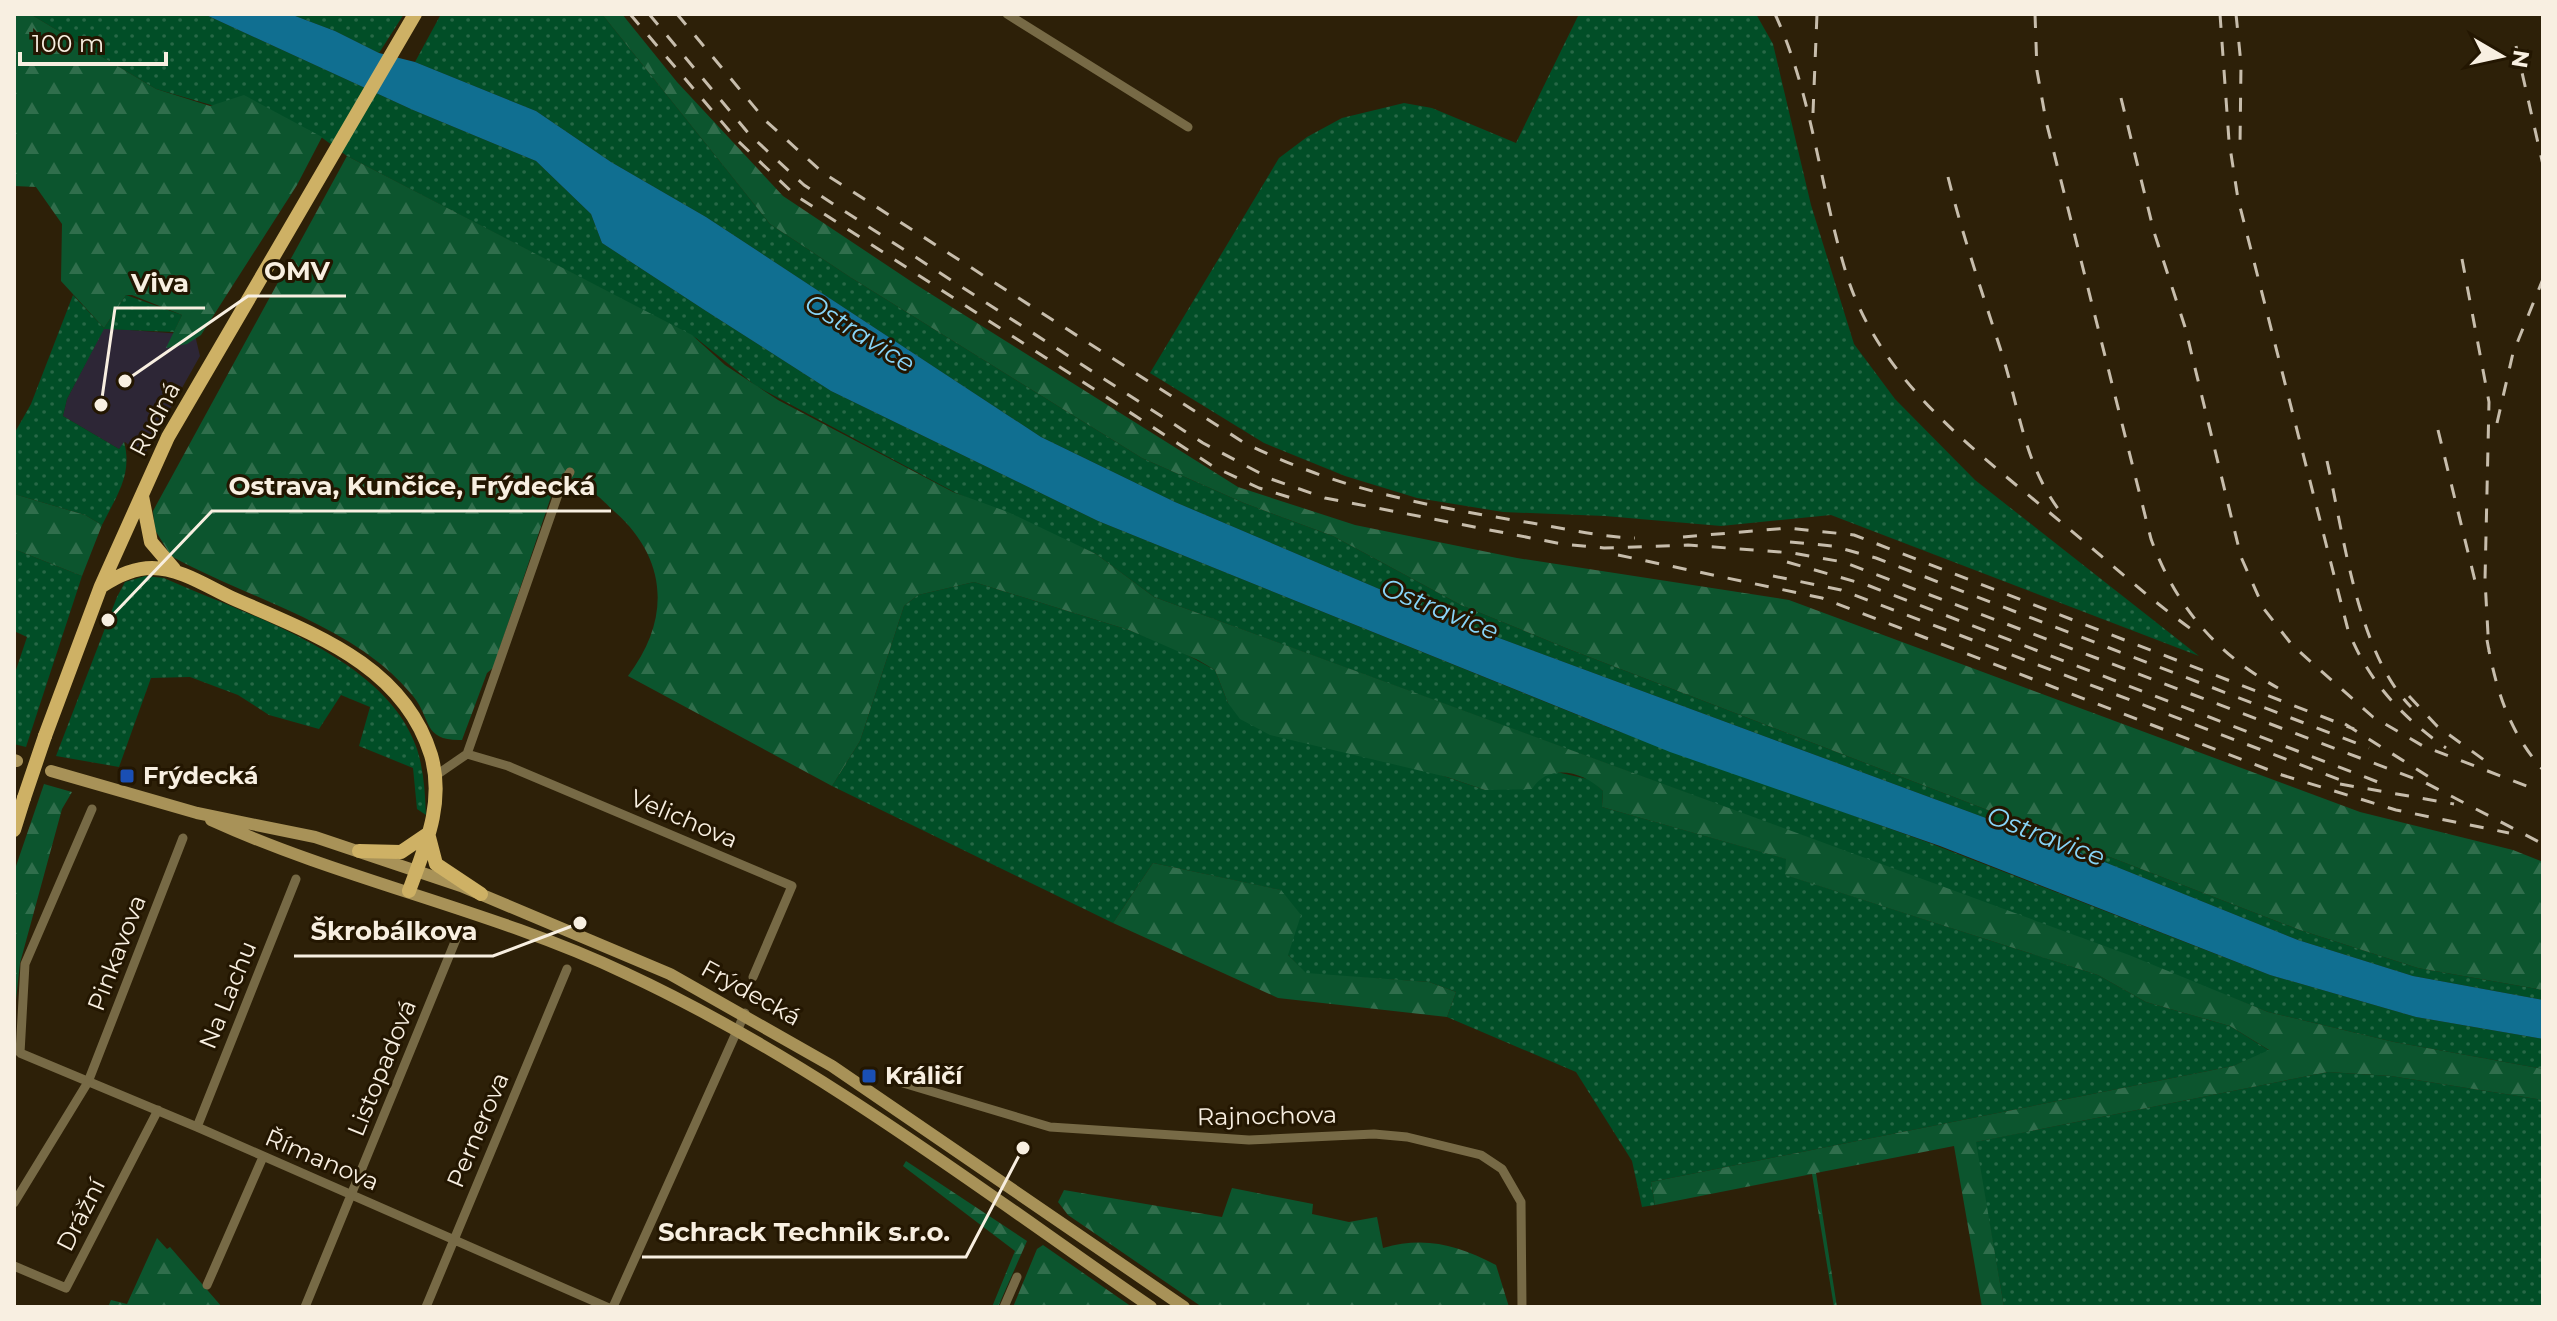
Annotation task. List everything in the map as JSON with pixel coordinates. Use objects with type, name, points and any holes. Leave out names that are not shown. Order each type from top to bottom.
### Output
[{"type":"main road","name":"Rudná","points":[[14,830],[101,586],[142,491],[220,345],[415,14]]},
{"type":"main road","points":[[142,491],[151,542],[162,560],[181,574],[328,642],[372,669],[393,689],[413,716],[430,752],[435,776],[436,808],[409,891]]},
{"type":"main road","points":[[101,586],[143,568],[181,574]]},
{"type":"main road","name":"Frýdecká","points":[[51,771],[197,813],[315,837],[359,851],[481,894],[657,968],[745,1013],[843,1073],[1184,1307]]},
{"type":"main road","name":"Frýdecká","points":[[197,813],[234,830],[564,945],[661,990],[736,1030],[824,1083],[1151,1307]]},
{"type":"main road","points":[[359,851],[401,852],[429,833]]},
{"type":"main road","points":[[429,833],[436,864],[481,894]]},
{"type":"street","points":[[1007,14],[1021,17],[1188,127]]},
{"type":"street","points":[[435,776],[467,754],[556,501],[570,472]]},
{"type":"street","name":"Velichova","points":[[467,754],[508,766],[792,886],[753,977]]},
{"type":"street","name":"Římanova","points":[[92,809],[25,964],[20,1053],[610,1307]]},
{"type":"street","name":"Pinkavova","points":[[14,1203],[88,1082],[183,838]]},
{"type":"street","name":"Na Lachu","points":[[197,1127],[296,879]]},
{"type":"street","name":"Listopadová","points":[[305,1307],[459,932]]},
{"type":"street","name":"Pernerova","points":[[426,1307],[567,969]]},
{"type":"street","points":[[610,1307],[745,1013]]},
{"type":"street","name":"Rajnochova","points":[[899,1071],[903,1083],[1050,1127],[1249,1140],[1374,1134],[1407,1137],[1481,1155],[1502,1169],[1521,1202],[1522,1307]]},
{"type":"street","name":"Drážní","points":[[14,1266],[66,1288],[158,1110]]},
{"type":"street","points":[[207,1285],[263,1157]]},
{"type":"street","points":[[1004,1307],[1017,1277]]},
{"type":"shaded area","points":[[104,328],[195,335],[200,356],[143,457],[125,442],[119,449],[63,416],[67,399]]},
{"type":"green space","points":[[14,14],[30,14],[156,89],[210,106],[244,95],[322,137],[297,185],[201,335],[187,344],[166,348],[182,315],[126,295],[104,328],[61,281],[62,224],[36,187],[14,186]]},
{"type":"green space","points":[[30,14],[204,14],[413,110],[536,161],[591,214],[602,243],[706,311],[831,391],[1098,521],[1615,730],[1927,842],[2270,975],[2416,1017],[2543,1039],[2543,1069],[2394,1042],[2268,1012],[2056,929],[1154,597],[1096,554],[954,492],[756,386],[696,338],[347,156],[321,137],[156,89]]},
{"type":"green space","points":[[290,14],[404,14],[379,53],[335,31]]},
{"type":"green space","points":[[441,14],[602,14],[770,224],[1142,458],[1244,503],[1333,536],[1461,605],[1566,648],[2300,930],[2418,968],[2543,990],[2543,1000],[2413,976],[2298,940],[2102,861],[1464,625],[1175,502],[1041,437],[706,217],[611,162],[536,111],[415,62]]},
{"type":"green space","points":[[602,14],[622,14],[677,82],[783,196],[915,284],[1238,487],[1355,525],[1517,558],[1789,600],[2360,812],[2513,850],[2543,862],[2543,990],[2418,968],[2300,930],[1566,648],[1461,605],[1333,536],[1244,503],[1142,458],[770,224]]},
{"type":"green space","points":[[1579,14],[1756,14],[1773,44],[1811,205],[1854,344],[1895,399],[1975,480],[2199,656],[1831,515],[1721,526],[1605,516],[1503,512],[1417,498],[1345,476],[1264,443],[1150,373],[1279,158],[1307,137],[1342,118],[1404,103],[1432,108],[1516,143]]},
{"type":"green space","points":[[347,156],[692,335],[725,365],[778,400],[953,492],[1008,512],[1096,554],[1154,597],[2129,955],[2268,1012],[2394,1042],[2543,1069],[2543,1100],[2391,1076],[2328,1072],[1976,1142],[2004,1307],[1982,1307],[1954,1146],[1816,1173],[1837,1307],[1834,1307],[1812,1174],[1655,1205],[1651,1182],[2233,1066],[2269,1050],[2230,1026],[2146,1002],[2098,975],[1785,875],[1786,859],[1602,807],[1603,791],[1576,775],[1556,773],[1539,781],[1532,789],[1485,790],[1447,777],[1270,735],[1240,719],[1228,703],[1215,670],[1198,660],[1129,630],[974,582],[918,595],[904,606],[860,741],[832,786],[628,676],[642,655],[657,613],[658,591],[654,570],[646,550],[633,531],[597,496],[579,487],[555,485],[493,668],[487,673],[462,740],[440,737],[430,727],[413,696],[378,662],[355,645],[171,556],[155,530],[153,511]]},
{"type":"green space","points":[[73,295],[104,328],[126,295],[182,315],[174,332],[104,329],[67,399],[63,416],[119,449],[124,442],[125,475],[102,525],[85,515],[14,494],[14,434],[31,404]]},
{"type":"green space","points":[[14,494],[85,515],[102,525],[82,576],[14,549]]},
{"type":"green space","points":[[14,549],[82,576],[26,747],[14,744],[14,676],[27,637],[14,631]]},
{"type":"green space","points":[[145,576],[164,578],[310,642],[376,688],[401,716],[417,749],[423,774],[426,815],[417,809],[413,768],[359,746],[370,707],[341,695],[319,729],[269,715],[238,695],[190,677],[151,678],[119,767],[56,756],[117,597],[125,582]]},
{"type":"green space","points":[[974,582],[1129,630],[1174,648],[1215,670],[1228,703],[1485,790],[1552,771],[1592,780],[1603,791],[1602,807],[1787,859],[1786,875],[2098,975],[2146,1002],[2230,1026],[2270,1051],[2233,1066],[1651,1182],[1655,1205],[1642,1207],[1632,1161],[1576,1072],[1447,1017],[1456,992],[1429,982],[1306,974],[1288,955],[1280,890],[1153,863],[1113,923],[832,786],[860,741],[904,606],[918,595]]},
{"type":"green space","points":[[44,784],[72,792],[62,809],[20,963],[14,1018],[14,872]]},
{"type":"green space","points":[[1153,863],[1281,890],[1301,915],[1288,955],[1306,973],[1429,982],[1456,992],[1447,1017],[1278,998],[1113,923]]},
{"type":"green space","points":[[2328,1072],[2391,1076],[2543,1100],[2543,1307],[2004,1307],[1975,1142]]},
{"type":"green space","points":[[906,1161],[1027,1241],[998,1307],[992,1307],[1015,1251],[903,1166]]},
{"type":"green space","points":[[1232,1188],[1313,1204],[1312,1214],[1349,1222],[1377,1217],[1383,1248],[1398,1244],[1441,1244],[1482,1258],[1496,1265],[1509,1307],[1202,1307],[1068,1215],[1058,1202],[1064,1190],[1222,1217]]},
{"type":"green space","points":[[157,1238],[167,1249],[170,1247],[222,1307],[108,1307],[111,1300],[127,1304]]},
{"type":"green space","points":[[1043,1245],[1132,1307],[1013,1307],[1037,1249]]},
{"type":"water","name":"Ostravice","points":[[204,14],[290,14],[335,31],[379,53],[415,62],[536,111],[611,162],[706,217],[1041,437],[1175,502],[1464,625],[2102,861],[2298,940],[2413,976],[2543,1000],[2543,1039],[2416,1017],[2270,975],[1940,846],[1670,752],[1098,521],[831,391],[706,311],[602,243],[591,214],[536,161],[413,110]]},
{"type":"railway","points":[[630,14],[738,141],[795,195],[1214,467],[1259,488],[1295,499]]},
{"type":"railway","points":[[649,14],[749,134],[804,185],[1203,443],[1271,479],[1325,498],[1562,544],[1604,548],[1688,545],[1793,553],[1843,562],[2426,783],[2543,844]]},
{"type":"railway","points":[[677,14],[766,121],[822,172],[1243,442],[1313,472],[1420,503],[1635,538]]},
{"type":"railway","points":[[1775,14],[1798,77],[1847,276],[1863,315],[1884,351],[1908,383],[1966,442],[2198,634]]},
{"type":"railway","points":[[1813,113],[1817,14]]},
{"type":"railway","points":[[2035,14],[2037,71],[2046,121],[2151,539],[2172,585],[2200,626],[2235,660],[2278,688]]},
{"type":"railway","points":[[2220,14],[2229,141],[2238,199],[2348,630],[2376,682],[2415,724],[2446,748]]},
{"type":"railway","points":[[2236,14],[2241,64],[2240,145]]},
{"type":"railway","points":[[2516,46],[2543,165]]},
{"type":"railway","points":[[2121,98],[2154,232],[2185,327],[2241,557],[2264,609],[2292,645],[2373,717],[2423,746],[2537,790]]},
{"type":"railway","points":[[1948,177],[2024,437],[2039,476],[2062,514]]},
{"type":"railway","points":[[2462,259],[2489,402],[2485,580],[2489,652]]},
{"type":"railway","points":[[2497,423],[2513,353],[2543,279]]},
{"type":"railway","points":[[2438,430],[2478,593]]},
{"type":"railway","points":[[2327,461],[2365,625],[2377,656],[2411,707]]},
{"type":"railway","points":[[1683,537],[1788,528],[1854,535],[2354,729]]},
{"type":"railway","points":[[1790,542],[1833,546],[1876,558],[2369,748]]},
{"type":"railway","points":[[1618,555],[1822,598],[2282,775],[2396,810],[2509,833]]},
{"type":"railway","points":[[1787,562],[1867,585],[2383,784]]},
{"type":"railway","points":[[1773,576],[1841,590],[2351,784]]},
{"type":"railway","points":[[2487,640],[2506,710],[2521,741],[2543,770]]},
{"type":"railway","points":[[2409,696],[2437,726],[2491,765]]},
{"type":"railway","points":[[2345,724],[2429,777]]},
{"type":"railway","points":[[2340,784],[2454,804]]},
{"type":"place","name":"OMV","points":[[125,381]]},
{"type":"place","name":"Viva","points":[[101,405]]},
{"type":"place","name":"Ostrava, Kunčice, Frýdecká","points":[[108,620]]},
{"type":"place","name":"Frýdecká","points":[[127,776]]},
{"type":"place","name":"Škrobálkova","points":[[580,923]]},
{"type":"place","name":"Králičí","points":[[869,1076]]},
{"type":"place","name":"Schrack Technik s.r.o.","points":[[1023,1148]]}]
